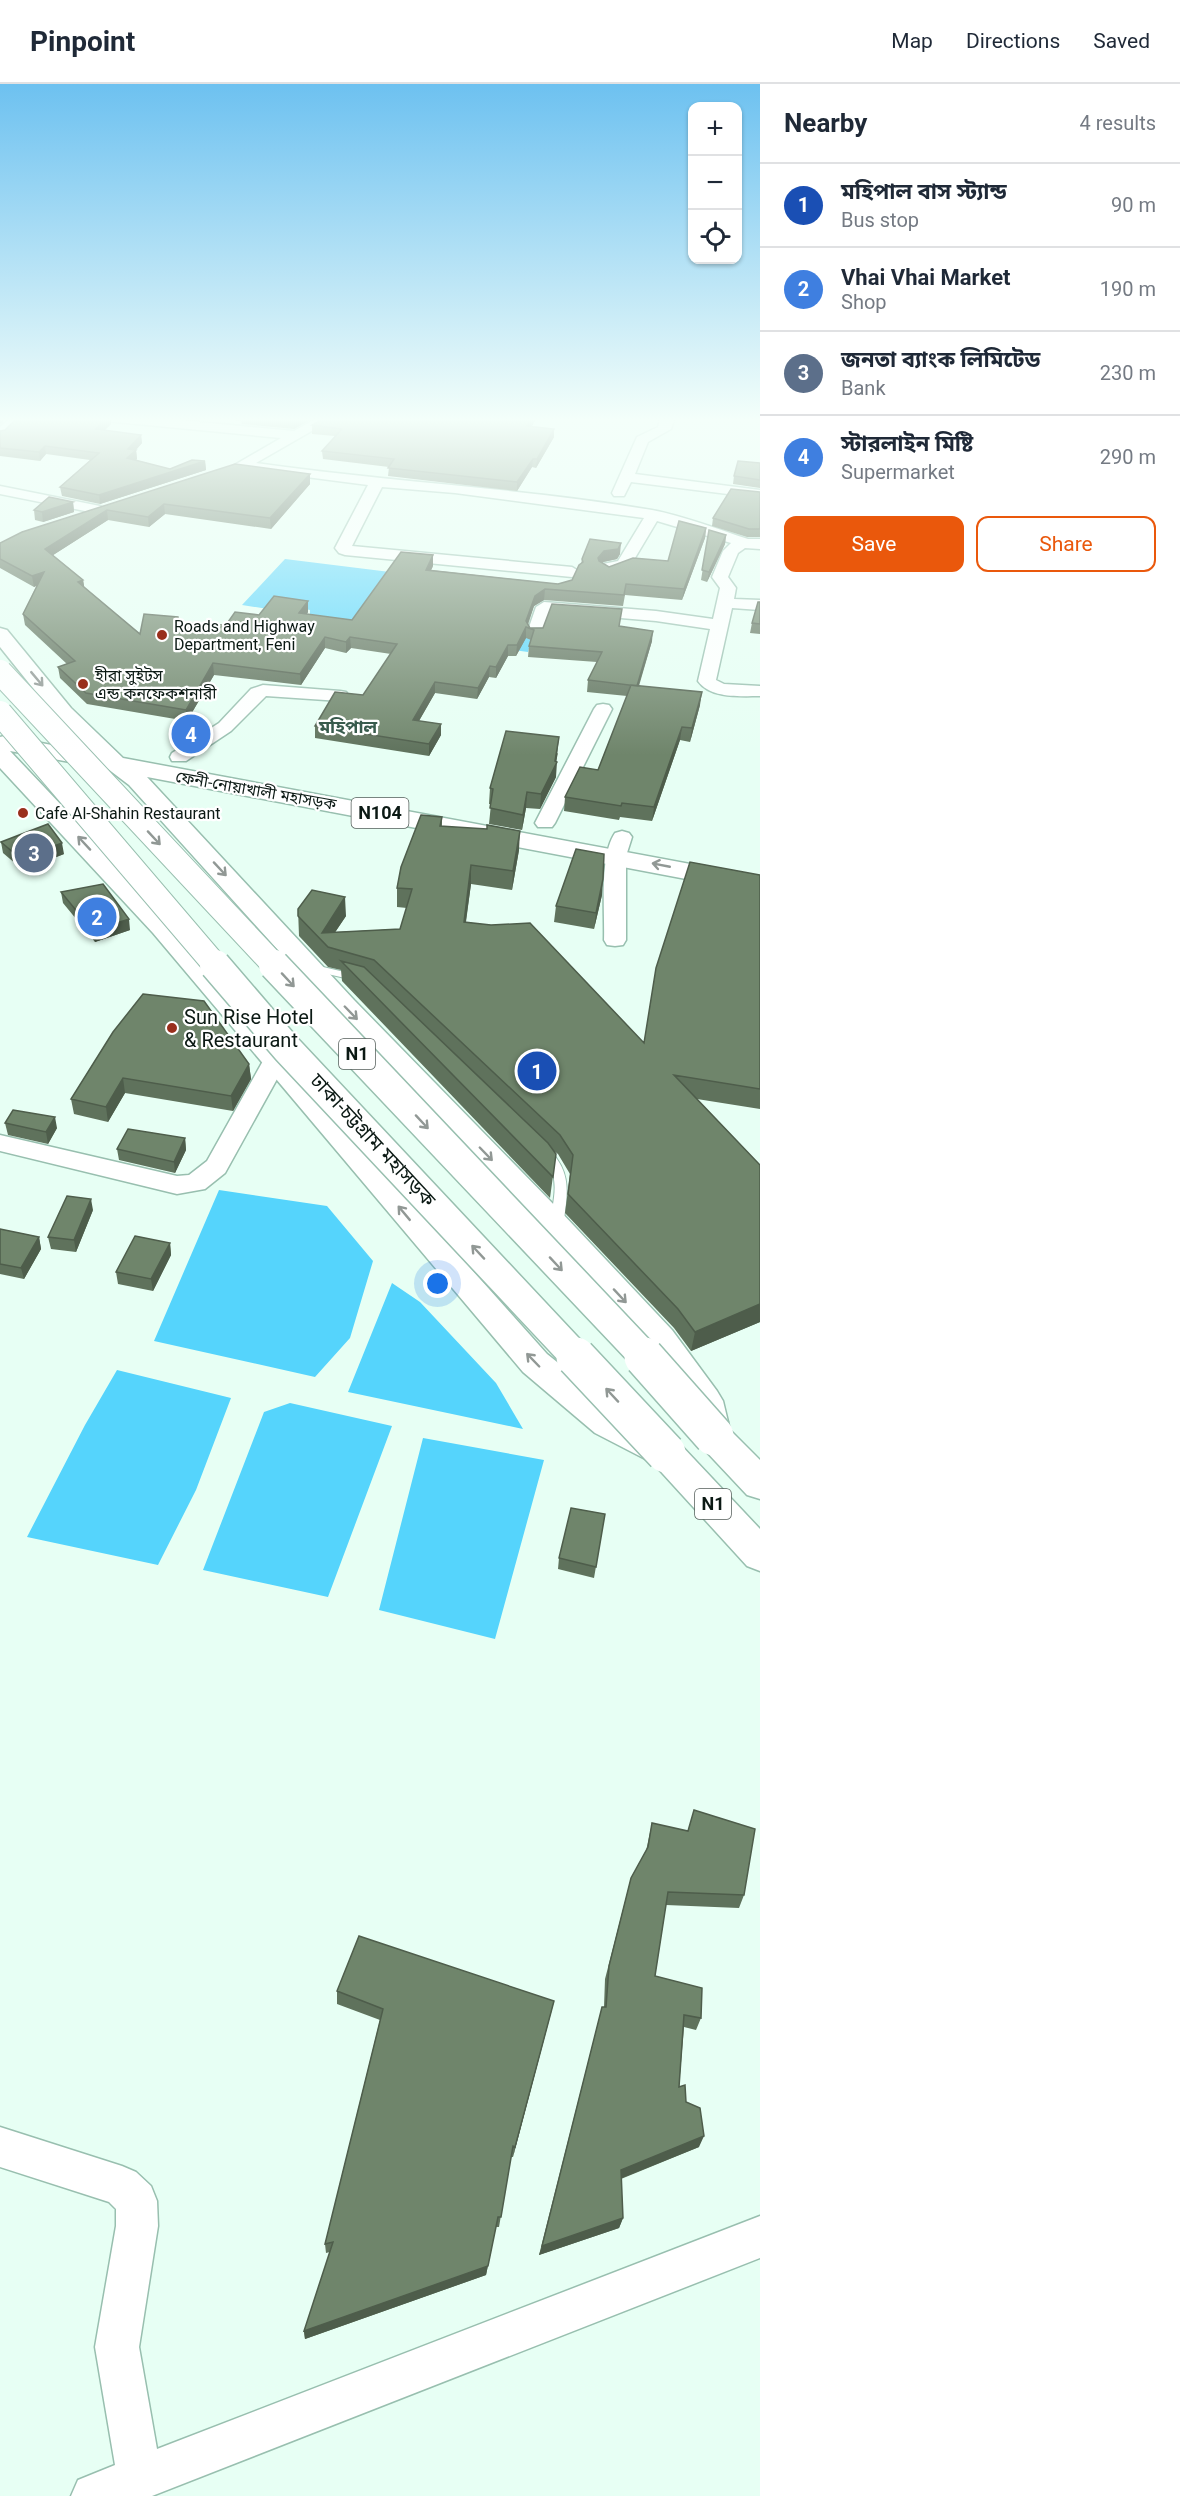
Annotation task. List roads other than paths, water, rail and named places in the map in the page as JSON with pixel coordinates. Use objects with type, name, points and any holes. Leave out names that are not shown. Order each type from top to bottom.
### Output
[{"type":"highway","points":[[0,634],[88,741],[115,765],[137,780],[352,1014],[556,1226],[660,1339],[705,1401],[714,1436]]},
{"type":"highway","name":"N1","points":[[0,672],[67,746],[646,1359],[760,1484]]},
{"type":"highway","name":"ঢাকা-চট্টগ্রাম মহাসড়ক","points":[[0,713],[288,1050],[760,1555]]},
{"type":"highway","name":"ফেনী-নোয়াখালী মহাসড়ক","points":[[0,729],[88,741],[545,824],[619,847],[760,885]]},
{"type":"highway","name":"ফেনী-নোয়াখালী মহাসড়ক","points":[[0,742],[115,765],[619,847],[760,864]]},
{"type":"highway","points":[[0,753],[162,927],[453,1270],[535,1363],[608,1423],[666,1453]]},
{"type":"street","points":[[353,530],[343,548],[345,550],[572,572]]},
{"type":"street","points":[[607,570],[609,567],[623,565],[644,530]]},
{"type":"street","points":[[703,530],[752,544]]},
{"type":"street","points":[[752,544],[741,543],[731,550],[720,577],[728,588],[707,681],[710,685],[721,688],[760,691]]},
{"type":"street","points":[[725,603],[760,605]]},
{"type":"street","points":[[535,633],[544,607],[656,616],[720,625]]},
{"type":"street","points":[[179,757],[225,727],[256,693],[263,690],[340,696]]},
{"type":"street","points":[[545,824],[603,709]]},
{"type":"street","points":[[615,940],[619,847]]},
{"type":"street","points":[[0,1143],[177,1185],[196,1183],[216,1167],[275,1061]]},
{"type":"street","points":[[0,2147],[122,2186],[136,2201],[137,2226],[117,2347],[140,2478]]},
{"type":"street","points":[[96,2496],[760,2237]]},
{"type":"lane","points":[[310,967],[369,983]]},
{"type":"lane","points":[[536,1143],[552,1159],[562,1174],[556,1226]]},
{"type":"water","points":[[285,559],[390,572],[533,635],[528,652],[310,621],[310,610],[273,603],[268,609],[242,605]]},
{"type":"water","points":[[219,1190],[327,1206],[373,1261],[350,1338],[315,1377],[154,1341]]},
{"type":"water","points":[[392,1283],[420,1302],[496,1383],[523,1429],[348,1392]]},
{"type":"water","points":[[117,1370],[231,1398],[196,1490],[158,1565],[27,1537],[85,1425]]},
{"type":"water","points":[[290,1403],[392,1426],[328,1597],[203,1570],[264,1412]]},
{"type":"water","points":[[423,1438],[544,1460],[495,1639],[379,1610]]},
{"type":"place","name":"Roads and Highway Department, Feni","points":[[162,635]]},
{"type":"place","name":"হীরা সুইটস এন্ড কনফেকশনারী","points":[[83,684]]},
{"type":"place","name":"স্টারলাইন মিষ্টি","points":[[191,734]]},
{"type":"place","name":"Cafe Al-Shahin Restaurant","points":[[23,813]]},
{"type":"place","name":"জনতা ব্যাংক লিমিটেড","points":[[34,853]]},
{"type":"place","name":"Vhai Vhai Market","points":[[97,917]]},
{"type":"place","name":"Sun Rise Hotel & Restaurant","points":[[172,1028]]},
{"type":"place","name":"মহিপাল বাস স্ট্যান্ড","points":[[537,1071]]},
{"type":"district","name":"মহিপাল","points":[[348,727]]}]
